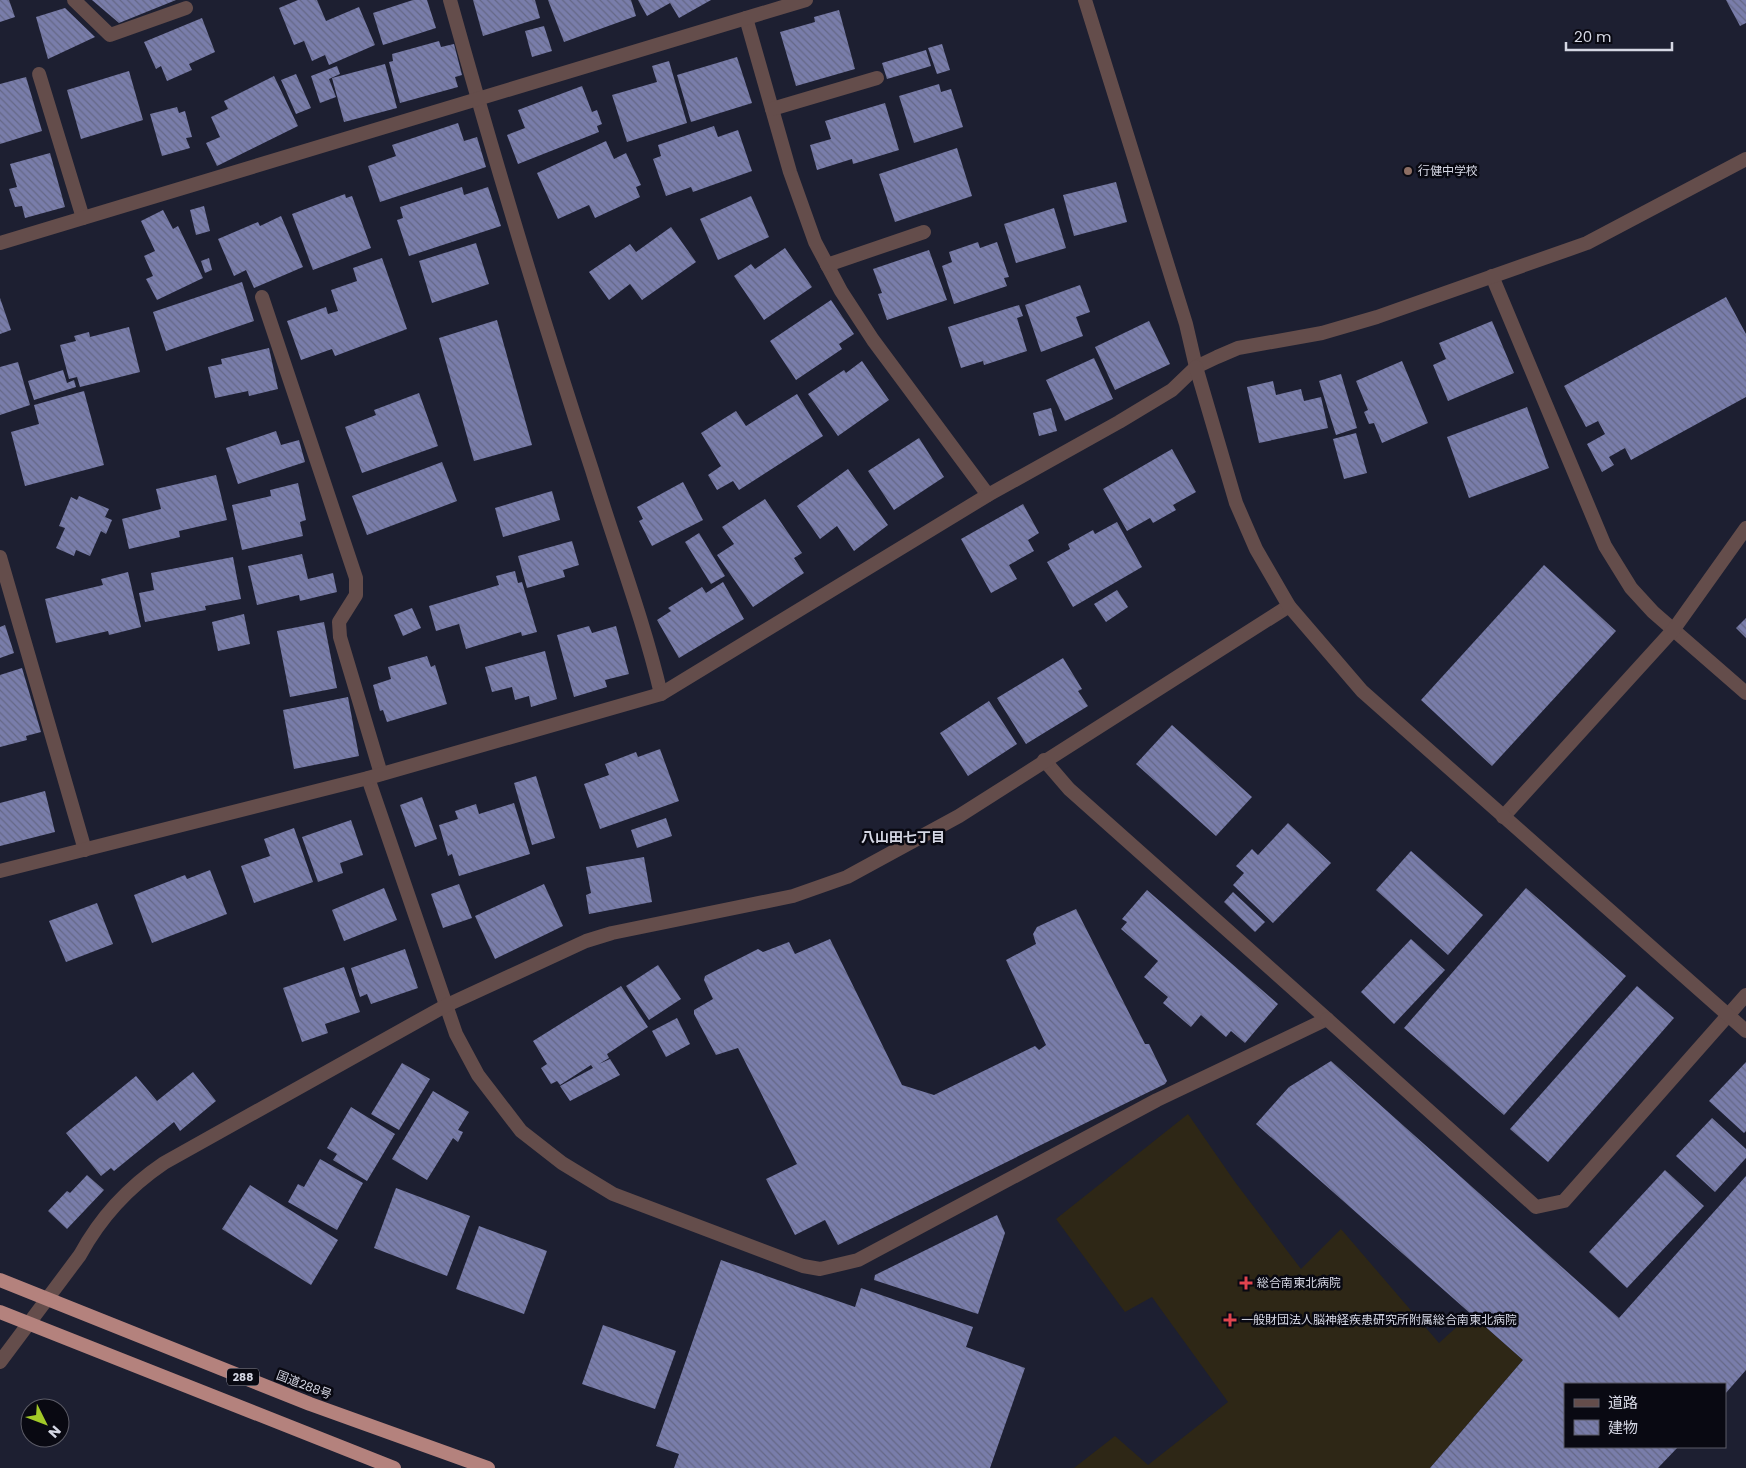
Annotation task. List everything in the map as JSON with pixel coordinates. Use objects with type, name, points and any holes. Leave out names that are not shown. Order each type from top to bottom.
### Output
[{"type":"highway","name":"国道288号","points":[[0,1280],[310,1404],[488,1468]]},
{"type":"highway","name":"288","points":[[0,1312],[394,1468]]},
{"type":"street","points":[[74,0],[110,35],[186,8]]},
{"type":"street","points":[[450,0],[477,98],[592,470],[636,604],[661,694]]},
{"type":"street","points":[[0,243],[806,0]]},
{"type":"street","points":[[1085,0],[1186,324],[1196,367],[1236,502],[1256,549],[1289,606],[1362,690],[1746,1031]]},
{"type":"street","points":[[746,18],[804,214],[827,264],[841,291],[873,340],[988,495]]},
{"type":"street","points":[[39,74],[83,218]]},
{"type":"street","points":[[772,109],[877,78]]},
{"type":"street","points":[[0,871],[374,776],[661,694],[988,495],[1172,390],[1196,367],[1238,348],[1322,333],[1377,317],[1587,243],[1746,159]]},
{"type":"street","points":[[827,264],[924,232]]},
{"type":"street","points":[[1492,276],[1605,546],[1631,588],[1653,612],[1746,693]]},
{"type":"street","points":[[262,297],[356,578],[356,595],[339,622],[340,637],[374,776],[446,1006],[456,1034],[478,1075],[499,1104],[521,1131],[562,1163],[592,1183],[633,1202],[803,1266],[820,1269],[858,1260],[1157,1100],[1327,1019]]},
{"type":"street","points":[[1503,817],[1674,629],[1746,528]]},
{"type":"street","points":[[0,557],[85,850]]},
{"type":"street","points":[[0,1362],[80,1255],[90,1236],[116,1205],[146,1175],[164,1163],[446,1006],[586,941],[620,932],[793,896],[848,876],[959,816],[1044,760],[1110,721],[1289,606]]},
{"type":"street","points":[[1044,760],[1069,789],[1536,1207],[1564,1200],[1746,995]]},
{"type":"shaded area","name":"総合南東北病院","points":[[1188,1114],[1235,1182],[1301,1269],[1341,1229],[1439,1343],[1471,1314],[1523,1360],[1430,1468],[1074,1468],[1115,1436],[1148,1465],[1228,1402],[1152,1297],[1125,1312],[1056,1219]]},
{"type":"building","points":[[0,0],[9,0],[15,17],[0,22]]},
{"type":"building","points":[[92,0],[176,0],[119,23]]},
{"type":"building","points":[[298,0],[317,0],[326,21],[359,7],[375,45],[329,65],[325,55],[312,61],[304,41],[294,45],[279,8]]},
{"type":"building","points":[[413,0],[427,0],[436,28],[383,45],[373,13]]},
{"type":"building","points":[[473,0],[535,0],[540,18],[483,36]]},
{"type":"building","points":[[548,0],[631,0],[636,16],[564,42]]},
{"type":"building","points":[[638,0],[711,0],[679,18],[670,3],[647,16]]},
{"type":"building","points":[[1726,0],[1746,0],[1746,23],[1740,26]]},
{"type":"building","points":[[65,8],[95,37],[48,59],[36,17]]},
{"type":"building","points":[[839,10],[855,69],[796,86],[780,32],[815,22],[814,17]]},
{"type":"building","points":[[202,18],[215,52],[189,64],[192,70],[167,81],[161,66],[156,69],[144,42]]},
{"type":"building","points":[[544,26],[552,51],[532,57],[525,31]]},
{"type":"building","points":[[439,41],[441,47],[454,44],[462,75],[455,77],[458,87],[400,103],[389,62],[393,61],[392,54]]},
{"type":"building","points":[[942,44],[950,70],[937,74],[928,48]]},
{"type":"building","points":[[926,50],[931,66],[887,79],[882,63]]},
{"type":"building","points":[[737,57],[752,103],[691,122],[677,75]]},
{"type":"building","points":[[669,61],[687,123],[627,142],[612,95],[657,82],[652,66]]},
{"type":"building","points":[[385,64],[397,108],[344,122],[332,78]]},
{"type":"building","points":[[337,66],[340,74],[329,79],[336,97],[320,103],[311,76]]},
{"type":"building","points":[[129,71],[143,120],[81,139],[67,90]]},
{"type":"building","points":[[296,74],[311,108],[296,114],[281,80]]},
{"type":"building","points":[[274,76],[298,126],[217,166],[206,143],[220,137],[211,117],[228,109],[224,101]]},
{"type":"building","points":[[26,77],[42,131],[0,144],[0,84]]},
{"type":"building","points":[[939,84],[941,92],[951,89],[963,127],[914,143],[899,96]]},
{"type":"building","points":[[582,86],[592,112],[597,110],[602,124],[597,126],[599,132],[518,164],[507,135],[525,128],[518,110]]},
{"type":"building","points":[[885,103],[899,150],[853,164],[852,159],[817,170],[810,145],[831,139],[825,121]]},
{"type":"building","points":[[177,107],[179,113],[185,111],[192,137],[186,138],[190,148],[162,156],[150,114]]},
{"type":"building","points":[[458,123],[464,141],[477,137],[486,167],[380,202],[368,166],[396,156],[392,145]]},
{"type":"building","points":[[714,126],[718,137],[738,130],[752,171],[693,192],[691,187],[666,196],[653,159],[661,156],[658,145]]},
{"type":"building","points":[[606,141],[614,159],[626,153],[641,185],[636,187],[640,197],[595,218],[589,205],[558,219],[537,173]]},
{"type":"building","points":[[957,148],[972,196],[895,222],[879,174]]},
{"type":"building","points":[[50,153],[65,207],[25,218],[22,206],[15,207],[9,189],[17,187],[10,164]]},
{"type":"building","points":[[1116,182],[1127,222],[1074,236],[1063,195]]},
{"type":"building","points":[[462,187],[464,195],[488,187],[501,226],[409,256],[397,220],[403,218],[400,207]]},
{"type":"building","points":[[345,194],[346,198],[352,196],[371,248],[313,270],[292,214]]},
{"type":"building","points":[[751,196],[769,237],[718,260],[700,219]]},
{"type":"building","points":[[204,206],[210,231],[196,235],[190,210]]},
{"type":"building","points":[[1054,208],[1066,248],[1016,263],[1004,224]]},
{"type":"building","points":[[163,210],[173,229],[178,226],[203,278],[157,300],[146,279],[153,276],[144,256],[155,251],[141,221]]},
{"type":"building","points":[[281,216],[303,267],[254,288],[246,270],[234,276],[218,239],[258,222],[260,226]]},
{"type":"building","points":[[671,227],[696,262],[642,300],[630,284],[609,300],[589,272],[630,244],[636,252]]},
{"type":"building","points":[[978,242],[980,248],[997,242],[1009,277],[1004,278],[1007,286],[954,304],[942,266],[952,262],[949,252]]},
{"type":"building","points":[[476,243],[489,284],[432,303],[419,261]]},
{"type":"building","points":[[785,248],[812,287],[764,320],[734,276],[751,264],[755,269]]},
{"type":"building","points":[[929,250],[947,300],[887,320],[878,294],[882,293],[873,269]]},
{"type":"building","points":[[209,258],[212,270],[205,273],[201,261]]},
{"type":"building","points":[[382,258],[407,329],[335,356],[332,349],[301,360],[287,321],[326,307],[328,314],[338,311],[331,290],[357,281],[353,268]]},
{"type":"building","points":[[242,282],[254,321],[166,351],[153,312]]},
{"type":"building","points":[[1080,285],[1090,312],[1076,317],[1083,336],[1041,352],[1025,305]]},
{"type":"building","points":[[1726,297],[1746,334],[1746,397],[1631,460],[1625,448],[1609,457],[1614,465],[1602,472],[1587,444],[1605,434],[1598,421],[1586,427],[1564,386]]},
{"type":"building","points":[[0,298],[11,330],[0,334]]},
{"type":"building","points":[[831,300],[854,334],[839,344],[842,349],[796,380],[770,341]]},
{"type":"building","points":[[1019,305],[1023,316],[1017,318],[1027,351],[984,365],[983,361],[961,368],[948,327]]},
{"type":"building","points":[[497,320],[532,445],[474,461],[439,338]]},
{"type":"building","points":[[1149,321],[1170,364],[1115,390],[1095,347]]},
{"type":"building","points":[[1492,321],[1514,373],[1448,401],[1433,365],[1446,359],[1439,343]]},
{"type":"building","points":[[129,327],[140,372],[80,387],[77,377],[69,379],[60,345],[76,341],[74,336],[89,332],[90,337]]},
{"type":"building","points":[[269,348],[278,389],[249,396],[248,391],[215,398],[208,367],[222,364],[221,359]]},
{"type":"building","points":[[1094,358],[1113,399],[1065,421],[1046,380]]},
{"type":"building","points":[[862,361],[889,400],[838,436],[808,394],[844,370],[846,373]]},
{"type":"building","points":[[1402,361],[1428,423],[1382,443],[1374,423],[1369,424],[1364,412],[1368,410],[1356,381]]},
{"type":"building","points":[[18,362],[30,405],[0,415],[0,367]]},
{"type":"building","points":[[63,370],[67,383],[74,380],[76,387],[34,400],[28,381]]},
{"type":"building","points":[[1341,374],[1357,428],[1336,435],[1319,381]]},
{"type":"building","points":[[1273,381],[1276,395],[1301,389],[1304,401],[1321,397],[1328,428],[1259,443],[1247,387]]},
{"type":"building","points":[[84,391],[104,465],[25,486],[11,432],[39,424],[34,405]]},
{"type":"building","points":[[419,393],[438,446],[362,473],[345,427],[376,415],[374,410]]},
{"type":"building","points":[[797,394],[823,436],[739,490],[733,481],[717,490],[708,475],[721,466],[701,433],[736,411],[746,426]]},
{"type":"building","points":[[1527,407],[1549,468],[1469,498],[1447,437]]},
{"type":"building","points":[[1051,408],[1057,431],[1039,436],[1033,413]]},
{"type":"building","points":[[276,431],[281,445],[299,440],[305,462],[238,484],[226,448]]},
{"type":"building","points":[[1356,433],[1367,473],[1344,479],[1333,439]]},
{"type":"building","points":[[919,438],[944,477],[894,510],[868,471]]},
{"type":"building","points":[[1172,449],[1196,492],[1173,505],[1176,510],[1153,523],[1150,518],[1127,531],[1103,489]]},
{"type":"building","points":[[442,462],[457,501],[367,535],[352,496]]},
{"type":"building","points":[[848,469],[888,525],[854,551],[837,526],[820,539],[797,506]]},
{"type":"building","points":[[216,475],[227,520],[179,531],[180,537],[129,549],[122,519],[161,509],[156,489]]},
{"type":"building","points":[[683,482],[703,520],[652,546],[639,521],[643,519],[637,507]]},
{"type":"building","points":[[298,483],[306,520],[300,522],[303,536],[242,550],[232,505],[271,496],[270,490]]},
{"type":"building","points":[[552,491],[560,520],[503,537],[495,508]]},
{"type":"building","points":[[79,496],[109,509],[105,517],[112,520],[106,534],[101,531],[90,556],[76,550],[74,556],[56,548],[65,528],[59,526],[71,497],[77,500]]},
{"type":"building","points":[[765,499],[802,553],[794,558],[804,573],[753,607],[717,555],[734,544],[722,527]]},
{"type":"building","points":[[1023,504],[1039,533],[1028,540],[1034,551],[1009,565],[1017,579],[991,593],[961,539]]},
{"type":"building","points":[[1117,522],[1142,567],[1073,607],[1047,562],[1070,549],[1068,544],[1093,530],[1095,534]]},
{"type":"building","points":[[699,533],[725,576],[711,584],[685,542]]},
{"type":"building","points":[[572,541],[579,565],[563,570],[565,577],[527,588],[518,556]]},
{"type":"building","points":[[302,554],[308,579],[333,573],[337,592],[300,601],[299,595],[257,605],[248,566]]},
{"type":"building","points":[[233,557],[241,599],[205,606],[206,610],[145,622],[139,593],[154,590],[151,573]]},
{"type":"building","points":[[1544,565],[1616,631],[1492,766],[1421,700]]},
{"type":"building","points":[[515,571],[518,583],[522,582],[537,632],[522,636],[521,632],[466,649],[459,624],[436,631],[429,606],[499,585],[496,576]]},
{"type":"building","points":[[128,572],[141,627],[109,635],[108,631],[56,643],[45,599],[103,585],[101,579]]},
{"type":"building","points":[[723,582],[744,619],[679,658],[657,620],[671,611],[668,608],[702,587],[706,593]]},
{"type":"building","points":[[1117,590],[1128,607],[1106,622],[1094,604]]},
{"type":"building","points":[[412,608],[421,628],[403,636],[394,615]]},
{"type":"building","points":[[244,614],[250,644],[218,651],[212,622]]},
{"type":"building","points":[[1746,618],[1746,638],[1736,628]]},
{"type":"building","points":[[324,622],[337,688],[290,697],[277,631]]},
{"type":"building","points":[[5,625],[14,653],[0,658],[0,627]]},
{"type":"building","points":[[589,626],[592,633],[616,626],[629,674],[605,680],[607,687],[574,697],[557,635]]},
{"type":"building","points":[[545,651],[557,699],[531,707],[529,696],[515,700],[512,687],[492,692],[485,667]]},
{"type":"building","points":[[427,656],[431,667],[435,665],[447,704],[387,722],[383,710],[380,711],[373,685],[391,679],[388,667]]},
{"type":"building","points":[[1063,658],[1082,689],[1078,691],[1088,706],[1026,744],[997,698]]},
{"type":"building","points":[[22,668],[41,732],[26,736],[27,740],[0,747],[0,675]]},
{"type":"building","points":[[348,697],[359,756],[294,769],[283,710]]},
{"type":"building","points":[[989,701],[1017,744],[968,776],[940,733]]},
{"type":"building","points":[[1172,725],[1252,797],[1216,836],[1136,764]]},
{"type":"building","points":[[660,749],[679,801],[600,829],[584,784],[609,775],[605,764],[636,752],[638,757]]},
{"type":"building","points":[[536,776],[555,838],[532,845],[514,783]]},
{"type":"building","points":[[45,791],[55,832],[0,846],[0,803]]},
{"type":"building","points":[[422,797],[437,839],[415,847],[400,805]]},
{"type":"building","points":[[514,803],[530,854],[459,876],[452,854],[448,856],[439,825],[458,819],[455,811],[476,804],[479,814]]},
{"type":"building","points":[[666,818],[672,836],[637,848],[631,830]]},
{"type":"building","points":[[351,820],[363,855],[340,863],[343,873],[318,882],[302,837]]},
{"type":"building","points":[[1288,823],[1331,863],[1273,923],[1233,885],[1244,873],[1236,866],[1252,849],[1258,855]]},
{"type":"building","points":[[294,828],[313,882],[254,903],[241,866],[270,856],[264,839]]},
{"type":"building","points":[[1411,851],[1483,915],[1448,955],[1376,890]]},
{"type":"building","points":[[644,857],[652,902],[589,914],[586,895],[591,893],[586,867]]},
{"type":"building","points":[[210,870],[227,914],[152,943],[134,895],[185,875],[187,879]]},
{"type":"building","points":[[459,884],[472,918],[443,928],[431,894]]},
{"type":"building","points":[[544,884],[563,926],[495,959],[475,916]]},
{"type":"building","points":[[384,888],[397,920],[344,941],[332,910]]},
{"type":"building","points":[[1526,888],[1626,976],[1504,1115],[1404,1028]]},
{"type":"building","points":[[1147,890],[1278,1004],[1245,1043],[1231,1031],[1226,1037],[1201,1015],[1191,1027],[1163,1003],[1168,997],[1144,977],[1158,961],[1121,929],[1127,922],[1122,919]]},
{"type":"building","points":[[1233,892],[1265,922],[1255,932],[1224,902]]},
{"type":"building","points":[[97,903],[113,944],[66,962],[49,921]]},
{"type":"building","points":[[1076,909],[1145,1044],[1149,1044],[1167,1081],[1165,1084],[838,1245],[825,1220],[795,1235],[766,1179],[797,1164],[738,1048],[716,1055],[694,1014],[694,1010],[713,999],[704,980],[705,976],[758,949],[763,952],[789,942],[795,954],[830,939],[902,1085],[934,1095],[1035,1046],[1039,1050],[1046,1045],[1006,960],[1036,944],[1033,934],[1037,927]]},
{"type":"building","points":[[1411,939],[1445,970],[1394,1024],[1361,992]]},
{"type":"building","points":[[405,949],[418,988],[371,1004],[367,994],[360,997],[351,968]]},
{"type":"building","points":[[658,965],[681,999],[649,1020],[626,986]]},
{"type":"building","points":[[344,967],[360,1012],[325,1024],[328,1033],[302,1042],[283,988]]},
{"type":"building","points":[[621,986],[648,1027],[607,1054],[609,1058],[599,1064],[610,1059],[620,1075],[570,1101],[560,1086],[593,1068],[591,1065],[560,1085],[557,1081],[551,1084],[541,1068],[547,1064],[533,1041]]},
{"type":"building","points":[[1637,986],[1674,1018],[1548,1162],[1510,1129]]},
{"type":"building","points":[[677,1018],[690,1044],[666,1057],[652,1031]]},
{"type":"building","points":[[1331,1061],[1619,1318],[1746,1176],[1746,1370],[1726,1393],[1726,1383],[1564,1383],[1564,1448],[1677,1448],[1658,1468],[1430,1468],[1523,1360],[1256,1124],[1289,1087]]},
{"type":"building","points":[[1746,1062],[1746,1131],[1744,1133],[1709,1101]]},
{"type":"building","points":[[402,1063],[430,1079],[399,1130],[371,1114]]},
{"type":"building","points":[[193,1072],[216,1101],[180,1131],[174,1122],[114,1171],[111,1168],[101,1176],[66,1133],[136,1076],[157,1101]]},
{"type":"building","points":[[433,1091],[469,1112],[458,1130],[463,1132],[458,1142],[453,1138],[427,1180],[392,1159]]},
{"type":"building","points":[[351,1107],[395,1134],[367,1181],[333,1160],[337,1154],[327,1148]]},
{"type":"building","points":[[1712,1118],[1746,1149],[1746,1158],[1715,1192],[1676,1156]]},
{"type":"building","points":[[320,1159],[363,1183],[337,1230],[288,1202],[298,1184],[304,1187]]},
{"type":"building","points":[[1665,1170],[1704,1206],[1627,1288],[1589,1252]]},
{"type":"building","points":[[87,1175],[104,1190],[67,1229],[48,1211],[67,1191],[70,1193]]},
{"type":"building","points":[[250,1185],[338,1240],[311,1285],[222,1229]]},
{"type":"building","points":[[396,1188],[470,1216],[447,1276],[374,1248]]},
{"type":"building","points":[[997,1215],[1005,1233],[978,1314],[874,1280],[875,1275]]},
{"type":"building","points":[[479,1226],[547,1251],[524,1314],[456,1289]]},
{"type":"building","points":[[721,1260],[855,1307],[861,1288],[973,1327],[966,1347],[1025,1368],[990,1468],[674,1468],[679,1454],[656,1446]]},
{"type":"building","points":[[603,1325],[676,1351],[655,1409],[582,1384]]},
{"type":"place","name":"行健中学校","points":[[1408,171]]},
{"type":"place","name":"総合南東北病院","points":[[1246,1283]]},
{"type":"place","name":"一般財団法人脳神経疾患研究所附属総合南東北病院","points":[[1230,1320]]},
{"type":"district","name":"八山田七丁目","points":[[903,837]]}]
